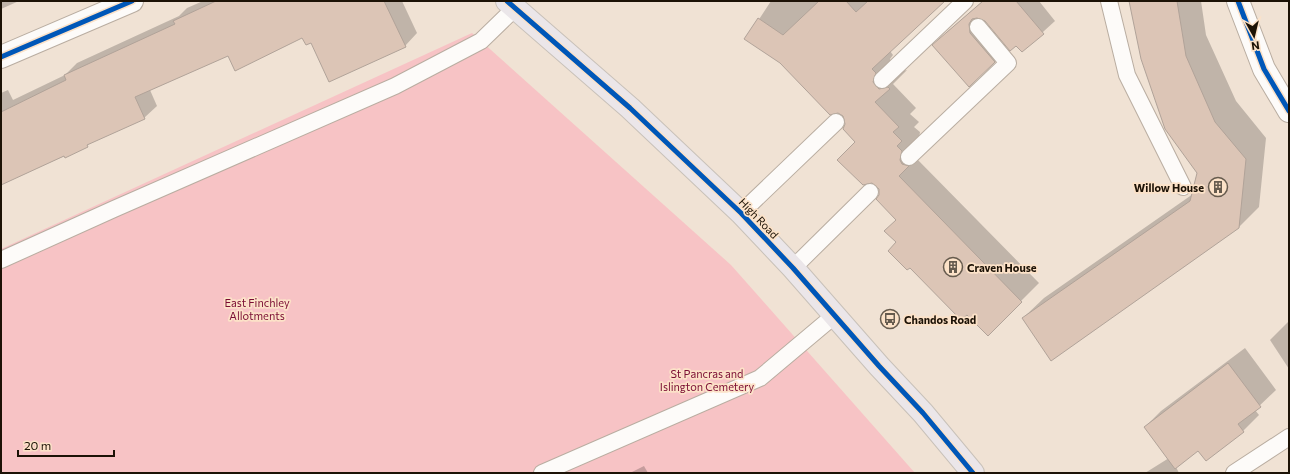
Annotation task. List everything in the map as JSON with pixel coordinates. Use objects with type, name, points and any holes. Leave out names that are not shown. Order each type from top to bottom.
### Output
[{"type":"main road","name":"High Road","points":[[511,4],[630,108],[741,213],[836,315],[879,366],[923,413],[973,473]]},
{"type":"street","points":[[1,58],[132,1]]},
{"type":"street","points":[[1238,1],[1264,69],[1289,112]]},
{"type":"lane","points":[[882,80],[965,1]]},
{"type":"lane","points":[[1109,1],[1127,75],[1183,186]]},
{"type":"lane","points":[[1,260],[114,208],[395,86],[481,41],[511,4]]},
{"type":"lane","points":[[909,157],[1008,63],[978,27]]},
{"type":"lane","points":[[741,213],[836,122]]},
{"type":"lane","points":[[793,268],[870,192]]},
{"type":"lane","points":[[542,473],[760,378],[836,315]]},
{"type":"lane","points":[[1234,473],[1289,437]]},
{"type":"green space","name":"East Finchley Allotments","points":[[472,33],[731,265],[915,473],[1,473],[1,249]]},
{"type":"building","points":[[216,1],[384,1],[406,47],[329,82],[311,43],[306,45],[302,38],[235,71],[228,56],[135,97],[145,119],[87,145],[88,147],[65,158],[64,156],[1,185],[1,112],[66,80],[64,75],[175,24],[173,21]]},
{"type":"building","points":[[819,1],[846,1],[856,12],[868,1],[945,1],[872,69],[876,73],[873,82],[879,89],[888,87],[890,89],[875,102],[899,127],[893,132],[902,141],[897,146],[902,151],[900,160],[902,164],[909,166],[899,176],[1022,302],[988,336],[967,315],[961,320],[910,268],[907,270],[888,251],[896,242],[884,231],[896,220],[876,199],[879,195],[879,189],[872,183],[863,185],[837,160],[855,142],[843,129],[845,124],[843,116],[838,113],[830,115],[780,63],[744,39],[758,18],[783,35]]},
{"type":"building","points":[[983,1],[1016,1],[1044,34],[1022,52],[1016,46],[1010,51],[985,21],[977,18],[972,19],[969,24],[970,33],[995,62],[969,87],[932,45]]},
{"type":"building","name":"Willow House","points":[[1129,1],[1177,1],[1186,56],[1215,122],[1246,159],[1239,228],[1051,361],[1022,318],[1190,201],[1197,173],[1165,129],[1141,59]]},
{"type":"building","points":[[1228,363],[1261,407],[1238,424],[1244,432],[1206,461],[1198,451],[1175,469],[1144,427]]},
{"type":"cycle path","points":[[1,57],[132,1]]},
{"type":"cycle path","points":[[507,1],[630,108],[741,213],[793,268],[879,366],[923,413],[973,473]]},
{"type":"cycle path","points":[[1238,1],[1264,69],[1289,111]]},
{"type":"place","name":"Willow House","points":[[1218,187]]},
{"type":"place","name":"Craven House","points":[[953,267]]},
{"type":"place","name":"Chandos Road","points":[[890,319]]},
{"type":"park label","name":"St Pancras and Islington Cemetery","points":[[707,379]]}]
